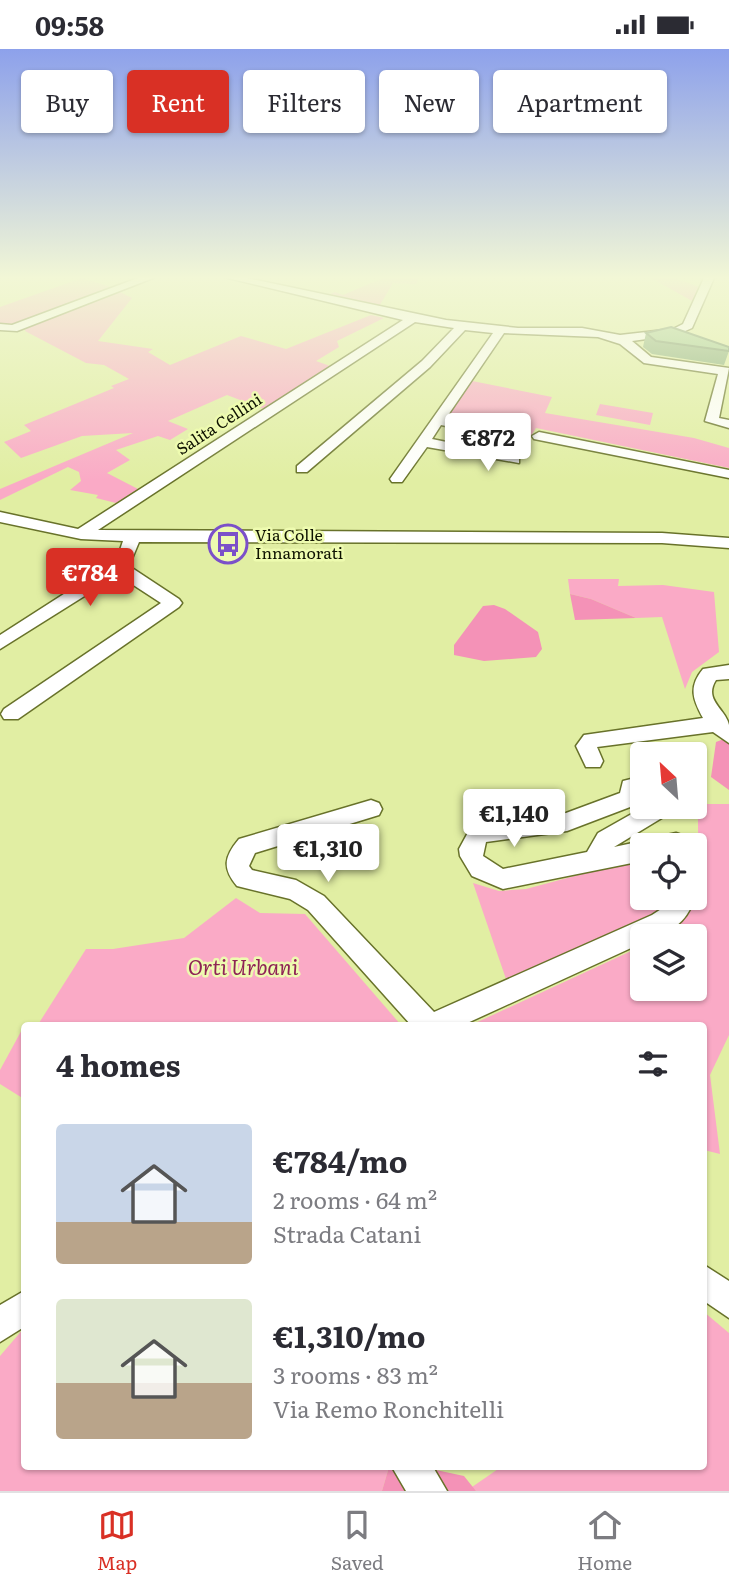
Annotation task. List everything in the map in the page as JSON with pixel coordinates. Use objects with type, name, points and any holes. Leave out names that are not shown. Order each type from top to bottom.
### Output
[{"type":"street","name":"Salita Cellini","points":[[81,534],[372,345]]},
{"type":"street","points":[[302,469],[443,345]]},
{"type":"street","points":[[397,479],[491,345]]},
{"type":"street","points":[[627,345],[648,360],[728,373],[712,421],[729,423]]},
{"type":"street","points":[[636,351],[638,345]]},
{"type":"street","points":[[439,421],[485,430]]},
{"type":"street","points":[[539,436],[729,474]]},
{"type":"street","points":[[424,442],[514,460]]},
{"type":"street","points":[[0,517],[81,534],[132,537],[650,538],[729,544]]},
{"type":"street","points":[[0,643],[118,567],[125,561],[132,537]]},
{"type":"street","points":[[11,714],[173,603],[118,567]]},
{"type":"street","points":[[593,761],[586,746],[592,740],[723,729],[705,702],[701,685],[710,674],[729,672]]},
{"type":"street","points":[[630,798],[567,822],[480,834],[470,849],[478,869],[498,878],[630,854]]},
{"type":"street","points":[[371,809],[247,846],[238,857],[237,869],[245,879],[296,890],[316,903],[425,1022]]},
{"type":"street","points":[[594,862],[606,841],[642,819]]},
{"type":"street","points":[[442,1022],[661,923],[678,910]]},
{"type":"street","points":[[707,1284],[729,1302]]},
{"type":"street","points":[[0,1326],[21,1309]]},
{"type":"street","points":[[412,1470],[429,1491]]},
{"type":"green space","points":[[52,345],[128,345],[153,349],[148,352],[170,365],[218,345],[273,345],[286,349],[295,345],[339,347],[316,361],[333,367],[267,410],[227,395],[168,421],[188,429],[170,440],[158,436],[116,450],[130,460],[107,473],[138,489],[116,503],[96,498],[98,495],[70,490],[81,481],[79,472],[68,467],[0,500],[0,489],[133,433],[82,436],[21,458],[4,442],[31,431],[24,425],[114,388],[111,386],[129,379],[104,365],[86,363]]},
{"type":"green space","points":[[472,381],[552,397],[545,413],[694,438],[729,448],[729,468],[536,428],[531,436],[446,420]]},
{"type":"green space","points":[[600,404],[653,413],[650,425],[596,415]]},
{"type":"green space","points":[[568,579],[619,579],[618,586],[663,585],[714,592],[719,652],[692,672],[685,689],[662,617],[636,618],[591,599],[570,594]]},
{"type":"green space","points":[[707,804],[729,804],[729,1035],[710,1075],[720,1154],[707,1151],[707,1022],[477,1022],[630,952],[630,1001],[707,1001],[707,924],[679,924],[688,910],[707,910],[707,833],[698,833],[698,819],[707,819]]},
{"type":"green space","points":[[630,861],[630,910],[666,910],[506,979],[473,883],[499,891],[526,889]]},
{"type":"green space","name":"Orti Urbani","points":[[236,898],[260,913],[305,914],[398,1022],[40,1022],[86,949],[113,949],[184,938]]},
{"type":"green space","points":[[21,1032],[21,1097],[0,1084],[0,1070]]},
{"type":"green space","points":[[707,1315],[729,1333],[729,1491],[476,1491],[472,1487],[497,1470],[707,1470]]},
{"type":"green space","points":[[21,1332],[21,1470],[388,1470],[382,1491],[0,1491],[0,1356]]},
{"type":"shaded area","points":[[570,594],[591,599],[636,618],[575,620]]},
{"type":"shaded area","points":[[494,605],[505,609],[538,632],[542,649],[536,657],[484,661],[454,655],[454,645],[483,606]]},
{"type":"shaded area","points":[[729,737],[729,790],[711,777],[716,742]]},
{"type":"shaded area","points":[[388,1470],[436,1470],[464,1476],[476,1491],[382,1491]]},
{"type":"building","points":[[687,345],[724,345],[729,347],[729,351]]},
{"type":"place","name":"Via Colle Innamorati","points":[[228,544]]}]
